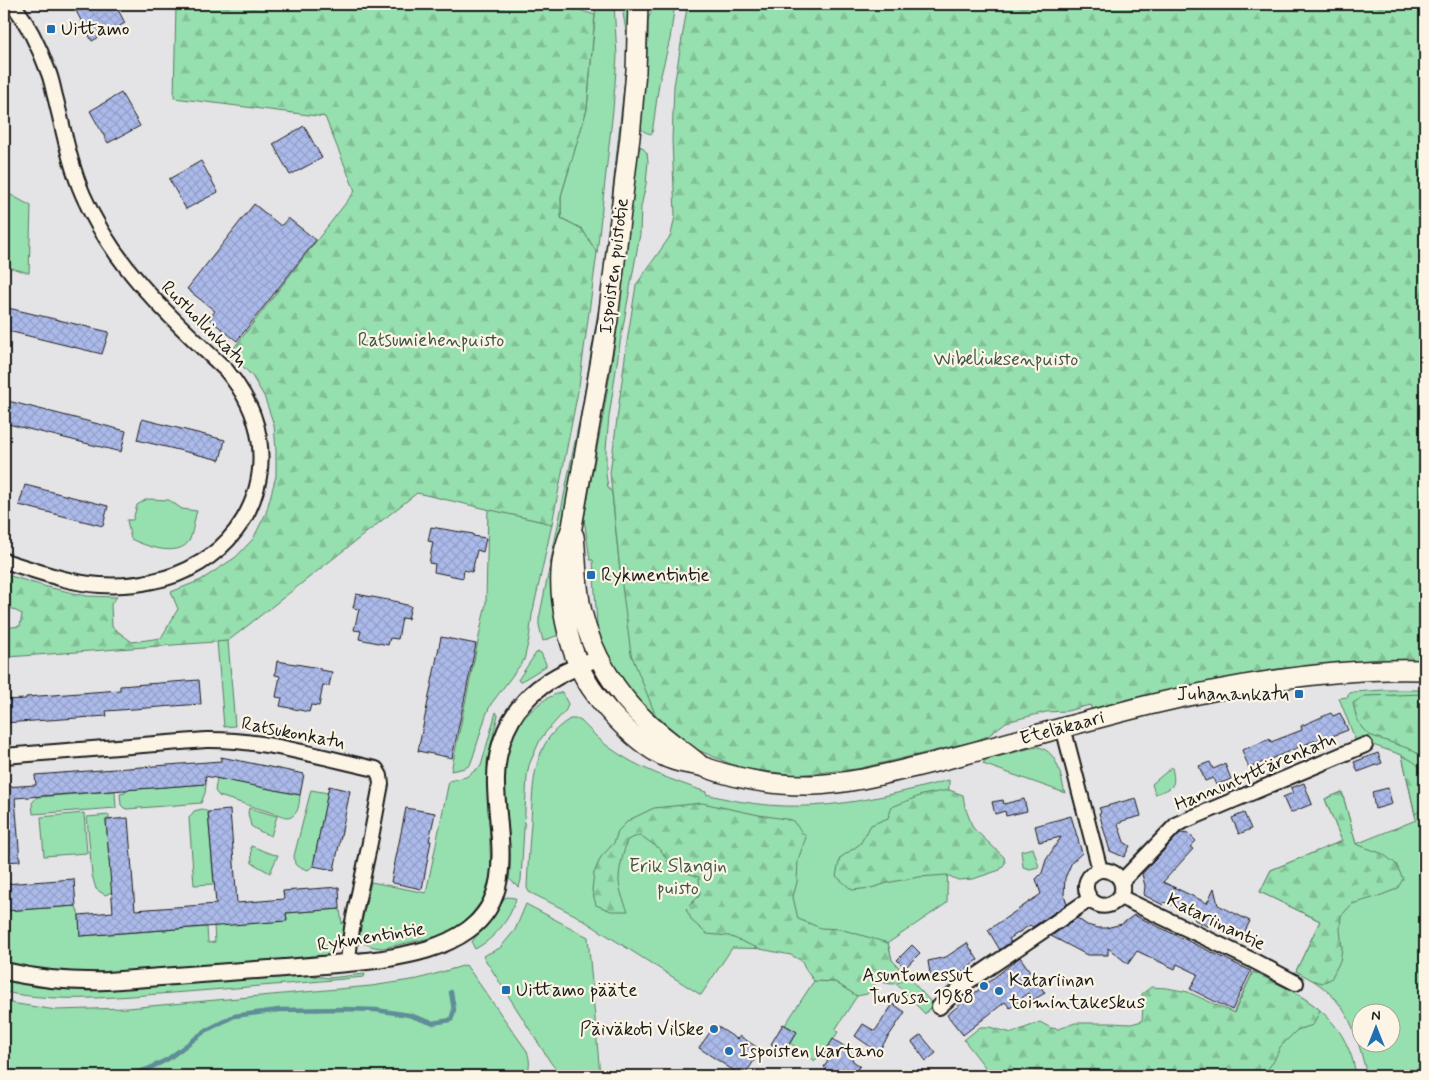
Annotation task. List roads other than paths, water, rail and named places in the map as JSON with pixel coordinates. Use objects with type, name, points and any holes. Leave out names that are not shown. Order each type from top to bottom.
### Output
[{"type":"main road","name":"Ispoisten puistotie","points":[[578,665],[568,633],[562,601],[561,583],[564,552],[572,527],[608,319],[631,128],[636,72],[638,4]]},
{"type":"main road","name":"Ispoisten puistotie","points":[[572,527],[576,553],[577,583],[582,612],[599,656]]},
{"type":"main road","name":"Eteläkaari","points":[[599,656],[613,683],[638,713],[654,729],[701,766]]},
{"type":"main road","name":"Eteläkaari","points":[[578,665],[606,707],[638,738],[663,756],[741,779],[765,784],[792,785],[834,784],[868,778],[938,762],[1063,727],[1152,705],[1257,683],[1331,674],[1425,670]]},
{"type":"street","name":"Rusthollinkatu","points":[[4,561],[70,580],[98,585],[136,584],[171,577],[190,569],[208,558],[233,535],[250,507],[260,469],[259,437],[256,422],[244,395],[226,370],[151,298],[120,259],[97,223],[83,195],[75,171],[48,71],[31,32],[13,4]]},
{"type":"street","name":"Rykmentintie","points":[[4,971],[52,980],[76,982],[107,981],[348,963],[409,954],[431,949],[445,943],[475,925],[486,912],[495,896],[501,854],[496,785],[498,759],[504,736],[513,717],[530,696],[578,665],[599,656]]},
{"type":"street","points":[[1063,727],[1100,870]]},
{"type":"street","name":"Ratsukonkatu","points":[[4,756],[206,740],[228,740],[262,744],[376,769],[380,776],[381,784],[366,860],[354,908],[349,940],[348,963]]},
{"type":"street","name":"Hannuntyttärenkatu","points":[[1121,882],[1177,824],[1365,746]]},
{"type":"street","points":[[1100,870],[1112,871],[1119,877],[1121,882],[1120,897],[1111,905],[1105,906],[1094,903],[1086,889],[1088,879],[1095,871],[1100,870]]},
{"type":"street","name":"Katariinantie","points":[[1120,897],[1296,982]]},
{"type":"street","points":[[940,1007],[966,983],[1090,899]]},
{"type":"waterway","points":[[127,1076],[148,1069],[168,1059],[205,1031],[234,1016],[279,1010],[376,1010],[409,1015],[432,1023],[451,1020],[454,1010],[451,992]]},
{"type":"place","name":"Uittamo","points":[[51,29]]},
{"type":"place","name":"Rykmentintie","points":[[591,575]]},
{"type":"place","name":"Juhanankatu","points":[[1299,694]]},
{"type":"place","name":"Asuntomessut Turussa 1988","points":[[984,986]]},
{"type":"place","name":"Uittamo pääte","points":[[506,990]]},
{"type":"place","name":"Katariinan toimintakeskus","points":[[999,991]]},
{"type":"place","name":"Päiväkoti Vilske","points":[[714,1029]]},
{"type":"place","name":"Ispoisten kartano","points":[[729,1051]]},
{"type":"park label","name":"Ratsumiehenpuisto","points":[[431,340]]},
{"type":"park label","name":"Wibeliuksenpuisto","points":[[1006,359]]},
{"type":"park label","name":"Erik Slangin puisto","points":[[678,877]]}]
